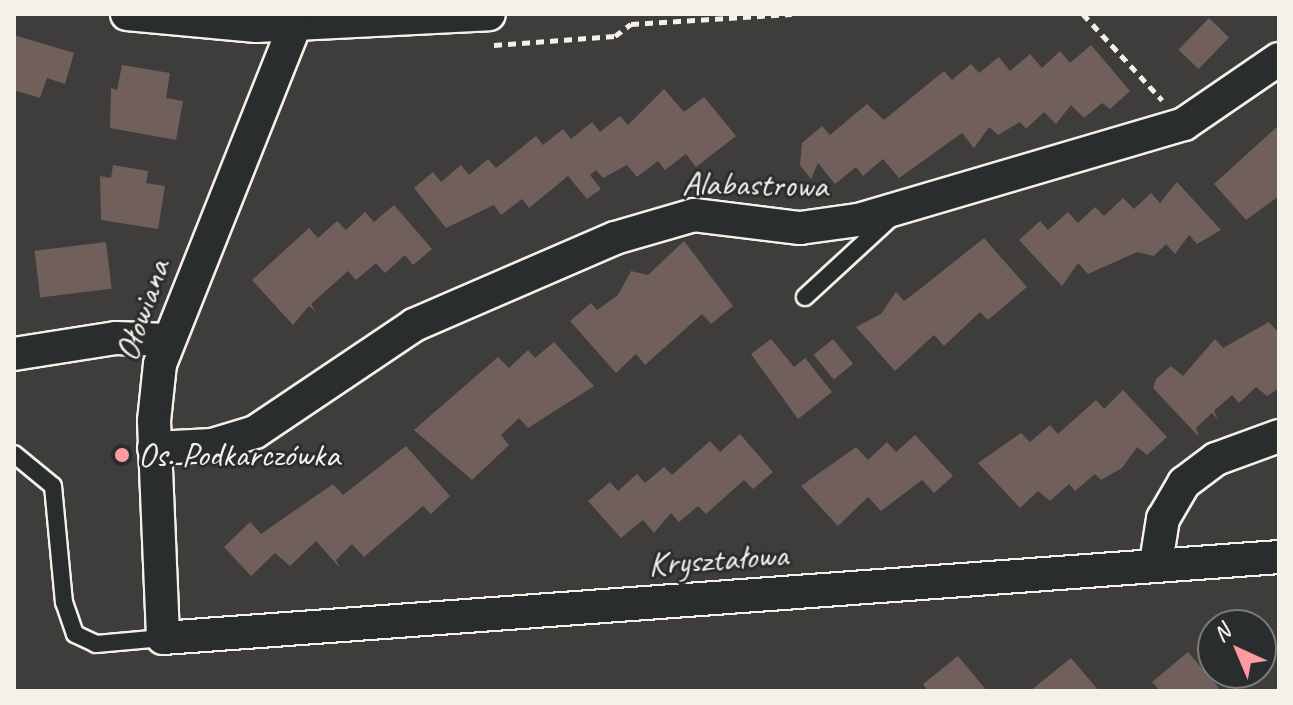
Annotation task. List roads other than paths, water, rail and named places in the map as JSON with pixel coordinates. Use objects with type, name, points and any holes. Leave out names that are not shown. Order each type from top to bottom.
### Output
[{"type":"street","points":[[127,14],[295,25],[336,18],[489,14]]},
{"type":"street","name":"Ołowiana","points":[[163,638],[154,448],[166,340],[295,25]]},
{"type":"street","name":"Alabastrowa","points":[[154,448],[212,445],[255,432],[414,325],[668,220],[719,216],[800,228],[902,207],[1184,124],[1279,59]]},
{"type":"street","points":[[14,354],[116,338],[166,340]]},
{"type":"street","points":[[1156,563],[1160,527],[1184,483],[1216,459],[1279,436]]},
{"type":"street","name":"Kryształowa","points":[[163,638],[1156,563],[1279,557]]},
{"type":"lane","points":[[805,297],[902,207]]},
{"type":"lane","points":[[14,454],[53,486],[64,602],[75,634],[96,644],[163,638]]},
{"type":"place","name":"Os. Podkarczówka","points":[[122,455]]}]
